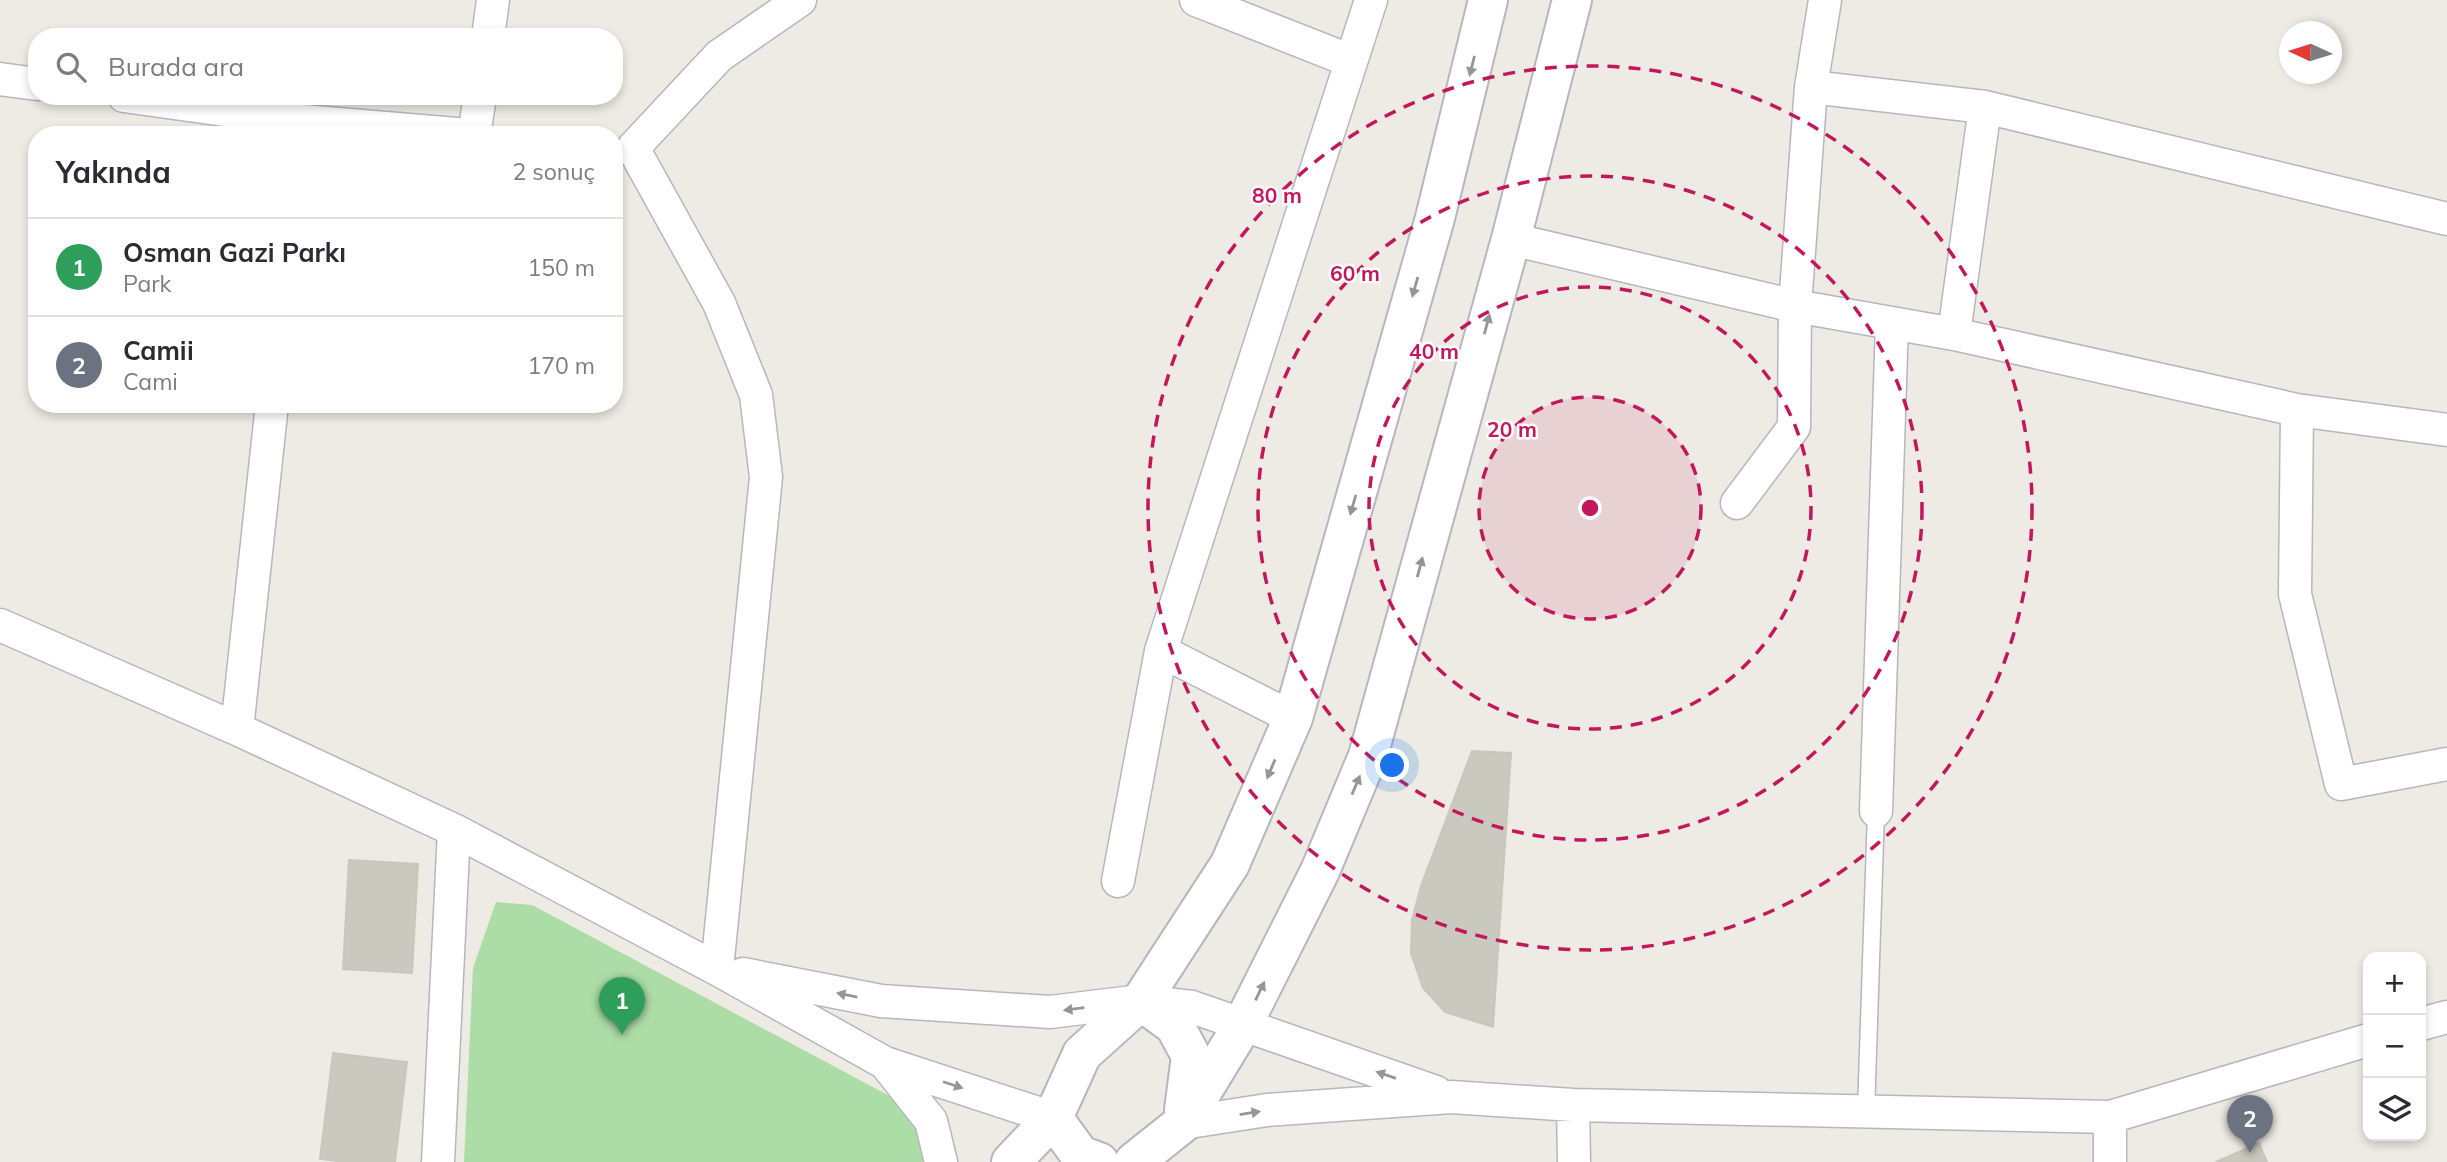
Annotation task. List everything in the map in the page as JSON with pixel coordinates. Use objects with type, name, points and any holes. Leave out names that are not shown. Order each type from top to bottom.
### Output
[{"type":"main road","points":[[1012,1162],[1053,1118],[1082,1054],[1141,1001],[1230,864],[1293,718],[1435,218],[1488,0]]},
{"type":"main road","points":[[1134,1162],[1183,1123],[1242,1026],[1320,871],[1368,756],[1511,239],[1572,0]]},
{"type":"main road","points":[[1141,1001],[1175,1026],[1191,1056],[1183,1123]]},
{"type":"main road","points":[[1053,1118],[1080,1155],[1099,1162]]},
{"type":"street","points":[[489,28],[494,0]]},
{"type":"street","points":[[717,969],[766,477],[756,395],[719,303],[624,148],[719,56],[800,0]]},
{"type":"street","points":[[1196,0],[1351,61]]},
{"type":"street","points":[[1118,881],[1161,651],[1371,0]]},
{"type":"street","points":[[1737,503],[1794,427],[1795,306],[1811,87],[1825,0]]},
{"type":"street","points":[[0,79],[28,83]]},
{"type":"street","points":[[1811,87],[1985,107],[2447,219]]},
{"type":"street","points":[[174,105],[291,126]]},
{"type":"street","points":[[475,126],[479,105]]},
{"type":"street","points":[[1954,334],[1985,107]]},
{"type":"street","points":[[1511,239],[1795,306],[1954,334],[2297,410],[2447,430]]},
{"type":"street","points":[[1875,811],[1892,323]]},
{"type":"street","points":[[2297,410],[2295,594],[2341,784],[2447,764]]},
{"type":"street","points":[[237,729],[271,413]]},
{"type":"street","points":[[0,625],[237,729],[453,830],[717,969],[885,1063],[1053,1118]]},
{"type":"street","points":[[1161,651],[1293,718]]},
{"type":"street","points":[[438,1162],[453,830]]},
{"type":"street","points":[[717,969],[881,1001],[1050,1012],[1141,1001],[1192,1007],[1451,1097]]},
{"type":"street","points":[[2426,1023],[2447,1017]]},
{"type":"street","points":[[1183,1123],[1267,1110],[1451,1097],[1573,1105],[2110,1117],[2363,1041]]},
{"type":"street","points":[[885,1063],[931,1121],[941,1162]]},
{"type":"street","points":[[1573,1105],[1574,1162]]},
{"type":"street","points":[[2110,1117],[2110,1162]]},
{"type":"lane","points":[[1866,1112],[1875,811]]},
{"type":"green space","points":[[496,902],[532,905],[899,1101],[930,1143],[930,1162],[464,1162],[473,968]]},
{"type":"building","points":[[1472,751],[1511,753],[1493,1027],[1445,1012],[1423,988],[1411,953],[1412,920],[1421,886]]},
{"type":"building","points":[[349,860],[418,864],[412,973],[343,969]]},
{"type":"building","points":[[333,1053],[407,1062],[395,1162],[320,1159]]},
{"type":"building","points":[[2259,1143],[2267,1162],[2216,1162]]},
{"type":"place","name":"Osman Gazi Parkı","points":[[622,1035]]},
{"type":"place","name":"Camii","points":[[2250,1153]]}]
